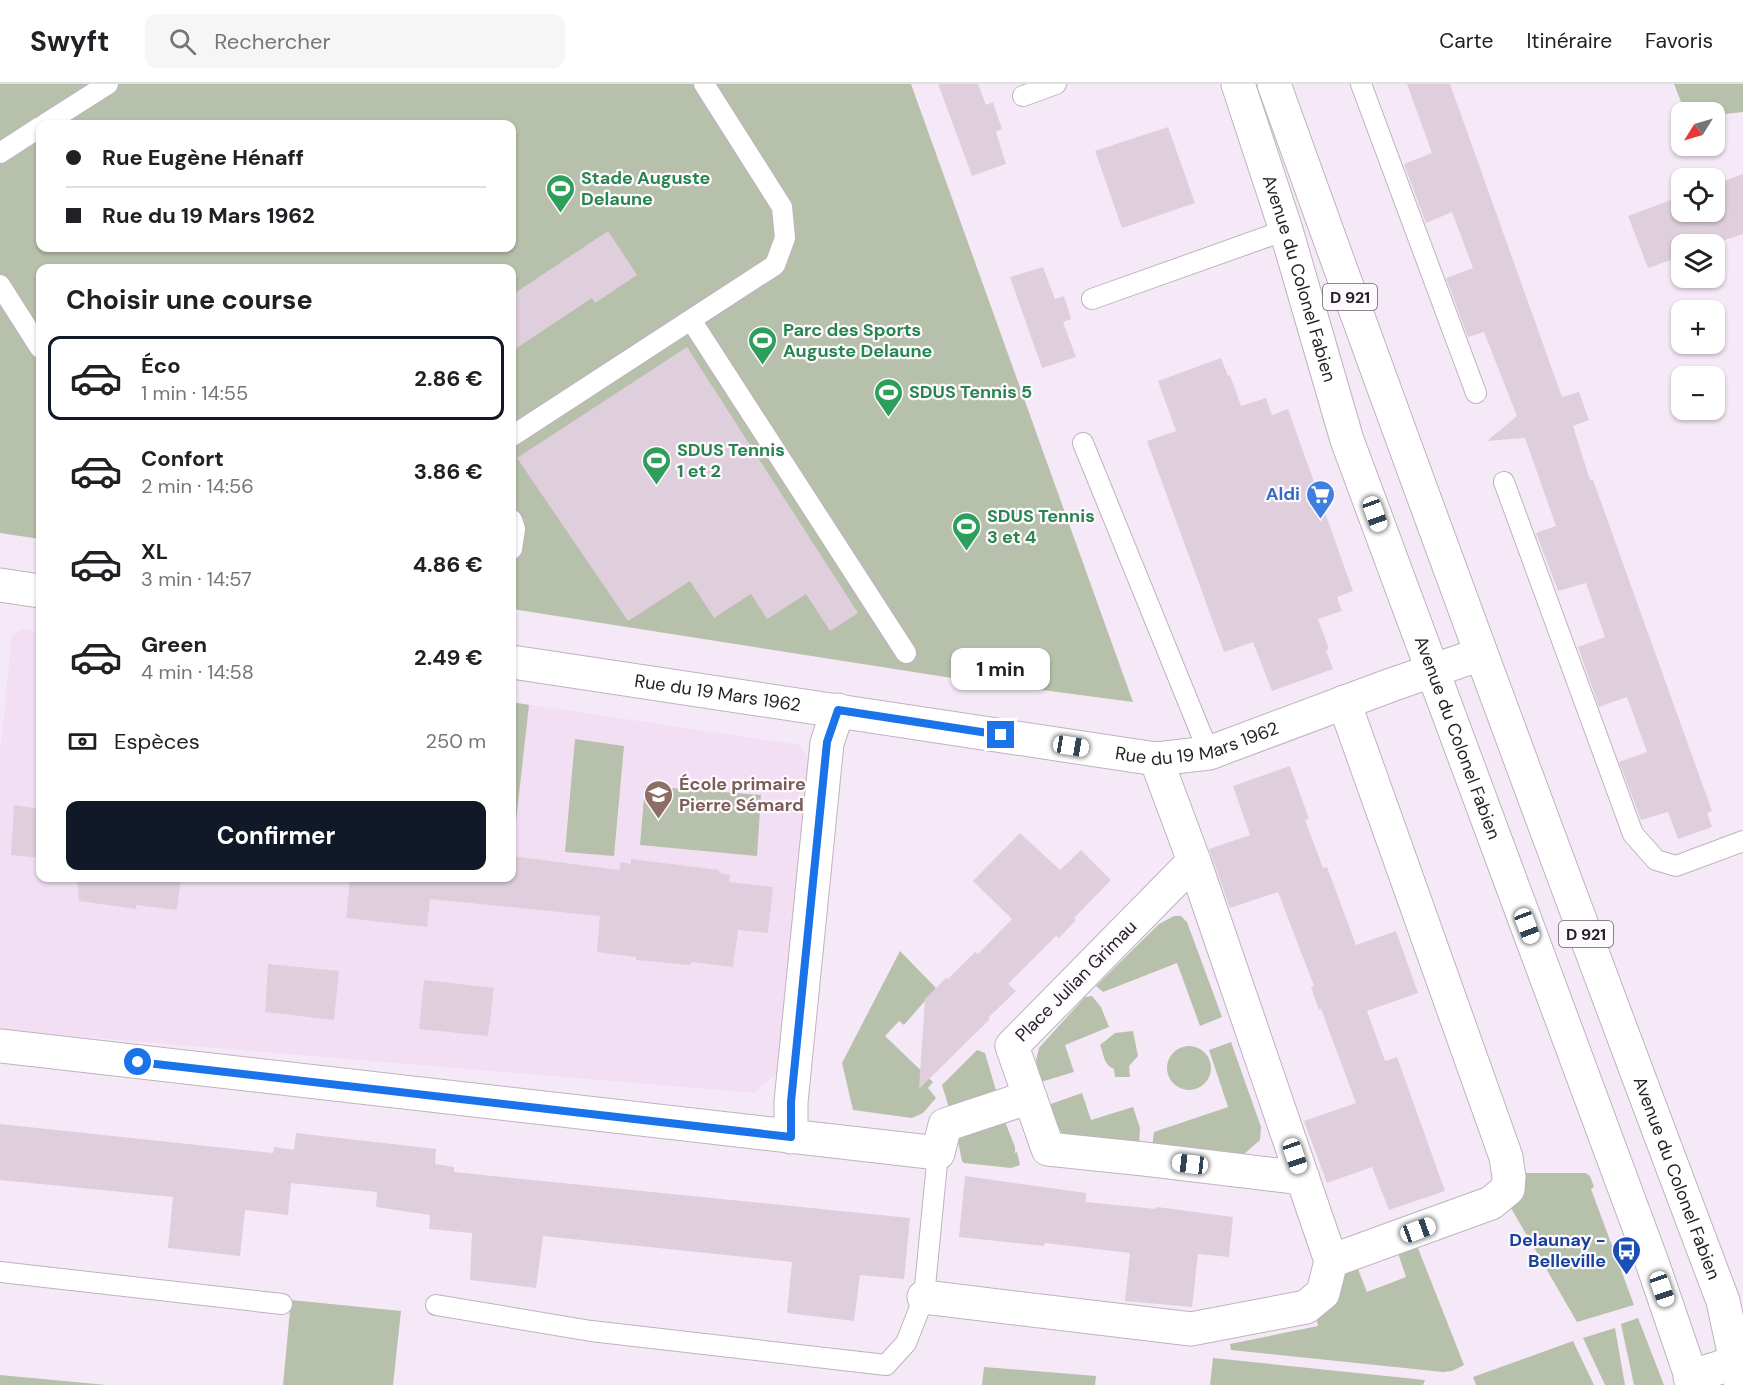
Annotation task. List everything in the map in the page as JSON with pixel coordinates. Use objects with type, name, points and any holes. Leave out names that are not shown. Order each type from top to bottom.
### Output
[{"type":"street","name":"Avenue du Colonel Fabien","points":[[1238,84],[1286,230],[1347,440],[1649,1254],[1692,1381]]},
{"type":"street","name":"Avenue du Colonel Fabien","points":[[1274,84],[1481,654],[1723,1301],[1740,1369]]},
{"type":"street","points":[[0,585],[36,590]]},
{"type":"street","name":"Rue du 19 Mars 1962","points":[[516,663],[1156,759],[1209,753],[1481,654]]},
{"type":"street","points":[[1331,1261],[1491,1203],[1508,1189],[1509,1177],[1506,1157],[1344,702]]},
{"type":"street","points":[[791,1137],[791,1102],[827,742],[838,710]]},
{"type":"street","points":[[924,1297],[1191,1329],[1306,1307],[1323,1293],[1331,1261],[1194,861],[1156,759]]},
{"type":"street","name":"Place Julian Grimau","points":[[1194,861],[1012,1046],[1048,1149],[1303,1178]]},
{"type":"street","points":[[0,1046],[938,1153],[945,1125],[1030,1097]]},
{"type":"street","points":[[1692,1381],[1740,1369]]},
{"type":"lane","points":[[51,120],[108,84]]},
{"type":"lane","points":[[516,433],[775,265],[784,238],[782,207],[704,84]]},
{"type":"lane","points":[[1023,96],[1056,84]]},
{"type":"lane","points":[[1361,84],[1476,393]]},
{"type":"lane","points":[[0,153],[36,130]]},
{"type":"lane","points":[[1092,299],[1286,230]]},
{"type":"lane","points":[[0,285],[36,342]]},
{"type":"lane","points":[[691,320],[906,652]]},
{"type":"lane","points":[[1083,443],[1209,753]]},
{"type":"lane","points":[[1504,482],[1633,834],[1656,860],[1676,866],[1743,841]]},
{"type":"lane","points":[[436,1305],[591,1331],[886,1365],[906,1343],[924,1297],[938,1153]]},
{"type":"lane","points":[[0,1272],[282,1304]]},
{"type":"shaded area","name":"École primaire Pierre Sémard","points":[[24,629],[36,631],[36,882],[516,882],[516,703],[800,745],[810,760],[777,1074],[754,1093],[0,1030],[0,752],[12,635]]},
{"type":"green space","name":"Parc des Sports Auguste Delaune","points":[[0,84],[911,84],[1133,702],[952,678],[516,610],[516,264],[36,264],[36,538],[0,533]]},
{"type":"green space","points":[[1674,84],[1743,84],[1743,112],[1725,114],[1725,102],[1681,102]]},
{"type":"green space","points":[[516,703],[529,705],[516,820]]},
{"type":"green space","points":[[575,739],[624,746],[614,856],[565,852]]},
{"type":"green space","points":[[645,786],[761,795],[757,856],[640,845]]},
{"type":"green space","points":[[1174,916],[1181,916],[1187,922],[1222,1017],[1200,1026],[1177,963],[1103,992],[1096,986],[1159,924]]},
{"type":"green space","points":[[900,951],[936,988],[904,1025],[899,1021],[885,1036],[933,1082],[928,1088],[936,1098],[923,1113],[912,1118],[853,1110],[842,1063]]},
{"type":"green space","points":[[1092,996],[1101,1007],[1109,1027],[1065,1045],[1074,1072],[1041,1082],[1036,1060],[1039,1048],[1085,997]]},
{"type":"green space","points":[[1133,1031],[1138,1056],[1129,1066],[1130,1077],[1115,1077],[1114,1069],[1106,1062],[1100,1045],[1115,1033]]},
{"type":"green space","points":[[1231,1042],[1261,1127],[1260,1140],[1242,1156],[1152,1147],[1154,1132],[1228,1107],[1209,1050]]},
{"type":"green space","points":[[1189,1046],[1204,1053],[1211,1068],[1204,1083],[1189,1090],[1174,1083],[1167,1068],[1174,1053]]},
{"type":"green space","points":[[977,1050],[985,1053],[997,1094],[952,1118],[942,1085]]},
{"type":"green space","points":[[1082,1093],[1091,1120],[1133,1107],[1140,1128],[1139,1145],[1063,1136],[1048,1105]]},
{"type":"green space","points":[[1004,1119],[1020,1165],[1011,1168],[964,1163],[955,1127]]},
{"type":"green space","points":[[1526,1173],[1586,1173],[1590,1176],[1594,1187],[1591,1189],[1634,1305],[1577,1322],[1511,1208],[1525,1190]]},
{"type":"green space","points":[[1416,1243],[1464,1365],[1452,1371],[1443,1372],[1231,1350],[1230,1344],[1318,1326],[1316,1315],[1348,1269],[1356,1264],[1367,1292],[1406,1277],[1397,1250]]},
{"type":"green space","points":[[291,1300],[401,1311],[393,1385],[283,1385]]},
{"type":"green space","points":[[1638,1318],[1664,1385],[1634,1385],[1621,1324]]},
{"type":"green space","points":[[1615,1328],[1625,1385],[1605,1385],[1583,1338]]},
{"type":"green space","points":[[1573,1341],[1594,1385],[1476,1385],[1473,1377]]},
{"type":"green space","points":[[1213,1358],[1425,1380],[1423,1385],[1210,1385]]},
{"type":"green space","points":[[984,1367],[1096,1376],[1095,1385],[982,1385]]},
{"type":"green space","points":[[0,1375],[107,1385],[0,1385]]},
{"type":"building","points":[[938,84],[978,84],[986,105],[993,102],[1002,129],[996,132],[1006,164],[972,176]]},
{"type":"building","points":[[1407,84],[1450,84],[1562,397],[1579,392],[1589,420],[1573,426],[1590,480],[1593,480],[1712,811],[1707,813],[1712,827],[1678,839],[1668,812],[1641,820],[1619,762],[1647,752],[1627,697],[1599,707],[1578,647],[1605,637],[1586,583],[1558,591],[1536,533],[1556,526],[1525,438],[1487,441],[1517,416],[1484,332],[1468,337],[1446,278],[1473,268],[1452,212],[1426,223],[1404,164],[1432,153]]},
{"type":"building","points":[[1168,127],[1195,203],[1122,228],[1095,151]]},
{"type":"building","points":[[1743,174],[1743,234],[1725,240],[1725,234],[1671,234],[1671,260],[1648,268],[1628,216],[1671,200],[1671,222],[1725,222],[1725,181]]},
{"type":"building","points":[[608,231],[637,275],[595,303],[592,298],[516,348],[516,292]]},
{"type":"building","points":[[1043,267],[1055,299],[1064,296],[1071,319],[1063,322],[1076,357],[1042,368],[1010,277]]},
{"type":"building","name":"SDUS Tennis 1 et 2","points":[[687,347],[858,613],[830,631],[806,594],[767,619],[751,594],[714,618],[690,581],[628,621],[517,458]]},
{"type":"building","points":[[1221,358],[1241,406],[1266,398],[1272,415],[1288,409],[1353,591],[1337,597],[1342,611],[1318,619],[1329,649],[1326,650],[1333,669],[1272,691],[1253,642],[1224,652],[1147,441],[1176,431],[1158,381]]},
{"type":"building","points":[[1290,766],[1309,819],[1305,820],[1323,868],[1327,867],[1356,945],[1396,931],[1418,993],[1367,1011],[1385,1061],[1397,1057],[1445,1191],[1389,1210],[1372,1167],[1327,1183],[1304,1121],[1356,1103],[1321,1009],[1319,1010],[1311,987],[1314,986],[1278,892],[1230,908],[1209,849],[1250,835],[1233,786]]},
{"type":"building","points":[[14,805],[36,808],[36,858],[11,855]]},
{"type":"building","points":[[1020,833],[1060,870],[1081,850],[1111,880],[1074,918],[1076,920],[1059,938],[1056,936],[1008,984],[1016,991],[919,1089],[925,999],[975,952],[978,954],[1012,919],[973,881]]},
{"type":"building","points":[[516,857],[619,870],[621,862],[631,864],[631,859],[719,870],[719,873],[730,875],[729,882],[773,887],[768,933],[738,930],[733,967],[692,962],[690,965],[636,960],[636,957],[597,952],[600,916],[430,899],[427,927],[346,918],[350,882],[516,882]]},
{"type":"building","points":[[77,882],[180,882],[177,910],[136,905],[136,909],[79,901]]},
{"type":"building","points":[[268,964],[339,971],[334,1020],[265,1012]]},
{"type":"building","points":[[424,980],[494,988],[488,1036],[419,1029]]},
{"type":"building","points":[[0,1124],[273,1153],[274,1147],[294,1150],[296,1133],[436,1149],[435,1164],[454,1167],[454,1172],[910,1218],[904,1279],[860,1275],[854,1321],[787,1313],[792,1262],[543,1236],[536,1288],[470,1280],[472,1233],[429,1229],[430,1215],[376,1207],[377,1192],[291,1183],[288,1215],[245,1210],[240,1256],[168,1248],[173,1197],[0,1180]]},
{"type":"building","points":[[965,1176],[1086,1193],[1086,1202],[1156,1209],[1157,1207],[1233,1217],[1229,1257],[1198,1254],[1192,1307],[1125,1301],[1130,1253],[1045,1243],[1044,1246],[959,1237]]},
{"type":"place","name":"Stade Auguste Delaune","points":[[560,214]]},
{"type":"place","name":"Parc des Sports Auguste Delaune","points":[[762,366]]},
{"type":"place","name":"SDUS Tennis 5","points":[[888,418]]},
{"type":"place","name":"SDUS Tennis 1 et 2","points":[[656,486]]},
{"type":"place","name":"Aldi","points":[[1321,520]]},
{"type":"place","name":"SDUS Tennis 3 et 4","points":[[966,552]]},
{"type":"place","name":"École primaire Pierre Sémard","points":[[658,820]]},
{"type":"place","name":"Delaunay - Belleville","points":[[1627,1276]]},
{"type":"route","points":[[138,1062],[791,1137],[791,1102],[827,742],[838,710],[1001,735]]}]
